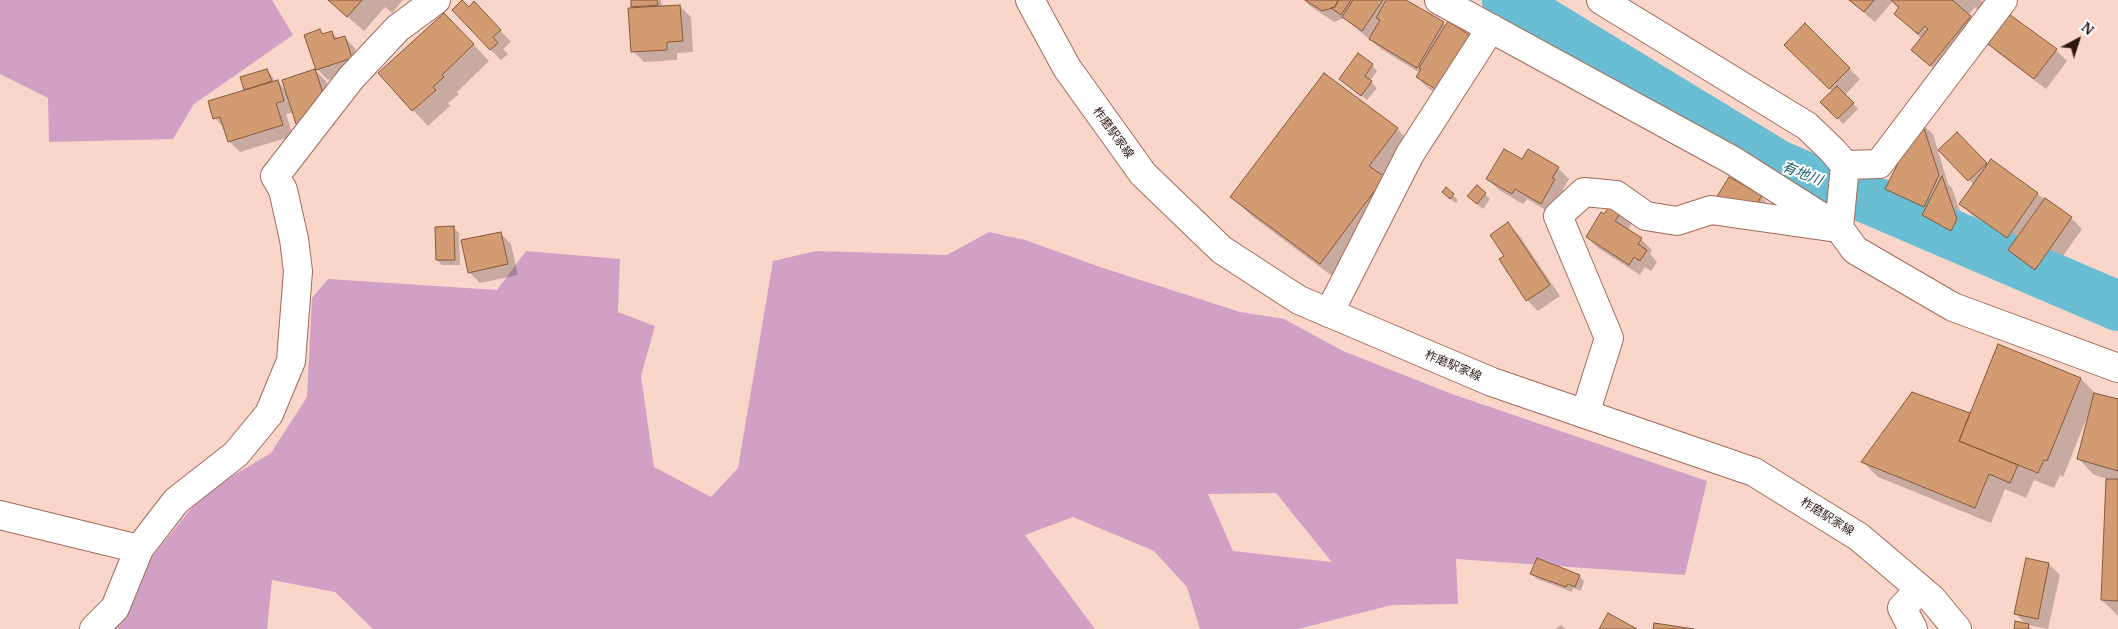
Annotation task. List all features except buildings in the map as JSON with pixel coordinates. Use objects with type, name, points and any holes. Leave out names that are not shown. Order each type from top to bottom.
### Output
[{"type":"street","points":[[94,629],[115,608],[139,549],[176,500],[236,454],[269,414],[291,361],[298,272],[294,239],[283,190],[275,176],[351,78],[398,28],[436,0]]},
{"type":"street","name":"柞磨駅家線","points":[[1030,0],[1067,68],[1142,174],[1222,250],[1299,300],[1492,382],[1754,472],[1859,537],[1932,599],[1957,629]]},
{"type":"street","points":[[1439,0],[1732,160],[1839,228],[1855,250],[1953,307],[2118,368]]},
{"type":"street","points":[[1601,0],[1807,126],[1845,165],[1879,164],[2003,0]]},
{"type":"street","points":[[1329,313],[1410,154],[1491,28]]},
{"type":"street","points":[[1839,228],[1845,165]]},
{"type":"street","points":[[1585,414],[1609,338],[1558,216],[1584,192],[1616,195],[1646,216],[1669,220],[1677,220],[1711,210],[1839,228]]},
{"type":"street","points":[[0,515],[139,549]]},
{"type":"street","points":[[1913,629],[1902,608],[1920,589]]},
{"type":"shaded area","points":[[0,0],[272,0],[293,35],[194,104],[173,139],[49,142],[48,98],[0,74]]},
{"type":"shaded area","points":[[989,232],[1025,240],[1100,267],[1240,312],[1284,319],[1343,351],[1452,394],[1707,481],[1685,575],[1456,559],[1458,604],[1392,605],[1298,629],[1200,629],[1187,587],[1154,551],[1073,517],[1025,535],[1095,629],[373,629],[335,592],[272,580],[267,629],[99,629],[133,580],[204,493],[271,453],[307,397],[312,298],[328,279],[497,290],[526,251],[620,259],[618,312],[655,326],[641,376],[654,467],[711,497],[738,468],[773,261],[816,251],[947,255]],"holes":[[[1276,493],[1331,561],[1233,551],[1208,494]]]},
{"type":"waterway","name":"有地川","points":[[1507,0],[1778,165],[1820,183],[1859,195],[2118,306]]}]
